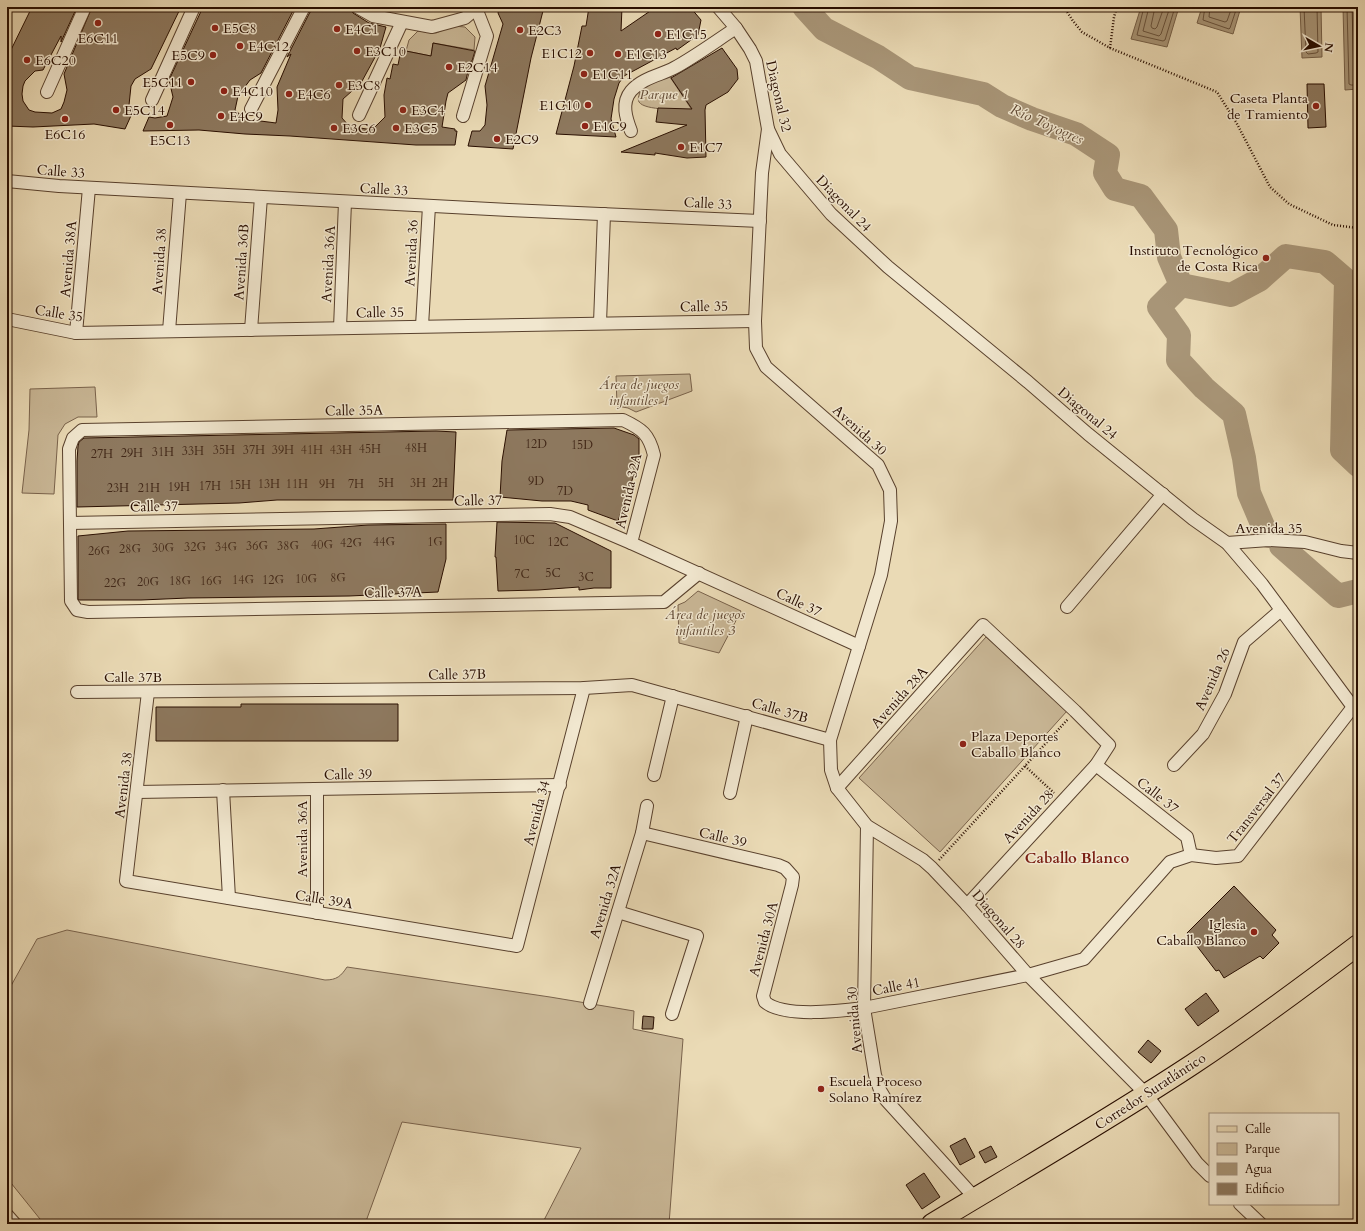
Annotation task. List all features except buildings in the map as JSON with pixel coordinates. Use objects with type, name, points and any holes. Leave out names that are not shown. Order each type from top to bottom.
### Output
[{"type":"main road","name":"Corredor Suratlántico","points":[[932,1224],[1087,1132],[1193,1064],[1297,992],[1358,945]]},
{"type":"street","points":[[47,92],[85,7]]},
{"type":"street","points":[[152,100],[194,7]]},
{"type":"street","points":[[251,109],[304,7]]},
{"type":"street","points":[[357,7],[373,16],[432,27],[465,18],[477,8],[487,36],[463,116]]},
{"type":"street","name":"Diagonal 32","points":[[718,7],[736,28],[756,61],[768,129],[780,154]]},
{"type":"street","points":[[359,115],[402,22]]},
{"type":"street","points":[[631,131],[626,117],[626,102],[630,91],[639,84],[674,68],[736,28]]},
{"type":"street","name":"Avenida 30","points":[[768,129],[762,173],[755,321],[756,348],[766,367],[878,465],[890,490],[891,521],[881,575],[830,740],[831,770]]},
{"type":"street","name":"Diagonal 24","points":[[780,154],[831,214],[888,267],[1028,382],[1088,434],[1193,518],[1227,543],[1262,584],[1356,709]]},
{"type":"street","name":"Calle 33","points":[[7,181],[89,188],[345,202],[760,221]]},
{"type":"street","name":"Avenida 38A","points":[[76,333],[89,188]]},
{"type":"street","name":"Avenida 38","points":[[169,331],[180,193]]},
{"type":"street","name":"Avenida 36B","points":[[252,330],[260,197]]},
{"type":"street","name":"Avenida 36A","points":[[340,328],[345,202]]},
{"type":"street","name":"Avenida 36","points":[[422,326],[429,206]]},
{"type":"street","points":[[600,323],[604,214]]},
{"type":"street","name":"Calle 35","points":[[7,319],[76,333],[755,321]]},
{"type":"street","name":"Calle 35A","points":[[70,523],[69,450],[73,438],[82,430],[623,420],[637,427]]},
{"type":"street","name":"Avenida 32A","points":[[631,542],[654,455],[650,441],[637,427]]},
{"type":"street","points":[[1067,607],[1163,494]]},
{"type":"street","name":"Calle 37","points":[[70,523],[550,514],[570,517],[631,542],[858,646]]},
{"type":"street","name":"Calle 37A","points":[[70,523],[71,601],[77,610],[88,612],[664,602],[699,573]]},
{"type":"street","name":"Avenida 35","points":[[1227,543],[1269,540],[1305,542],[1341,551],[1358,552]]},
{"type":"street","name":"Avenida 26","points":[[1174,765],[1203,734],[1224,694],[1244,642],[1281,610]]},
{"type":"street","name":"Avenida 28A","points":[[837,788],[983,625],[1075,711]]},
{"type":"street","name":"Calle 37B","points":[[77,692],[584,688],[632,685],[830,740]]},
{"type":"street","name":"Avenida 34","points":[[517,946],[584,688]]},
{"type":"street","name":"Avenida 38","points":[[126,881],[148,692]]},
{"type":"street","points":[[654,775],[673,696]]},
{"type":"street","name":"Transversal 37","points":[[1028,975],[1084,959],[1170,862],[1191,855],[1216,858],[1238,856],[1356,709]]},
{"type":"street","name":"Avenida 28","points":[[967,905],[1096,766],[1109,745],[1075,711]]},
{"type":"street","points":[[730,793],[747,716]]},
{"type":"street","name":"Calle 37","points":[[1096,766],[1187,837],[1191,855]]},
{"type":"street","name":"Diagonal 28","points":[[831,770],[837,788],[867,826],[923,860],[932,868],[967,905],[1028,975],[1146,1094],[1197,1163],[1209,1175]]},
{"type":"street","name":"Calle 39","points":[[137,792],[560,785]]},
{"type":"street","name":"Avenida 36A","points":[[316,789],[317,913]]},
{"type":"street","points":[[223,790],[229,898]]},
{"type":"street","name":"Avenida 32A","points":[[590,1004],[642,833],[647,806]]},
{"type":"street","name":"Avenida 30","points":[[867,826],[864,1008],[875,1075],[880,1090],[886,1100],[976,1198]]},
{"type":"street","name":"Calle 39","points":[[642,833],[778,865],[785,868],[793,877]]},
{"type":"street","name":"Avenida 30A","points":[[769,1006],[765,1002],[763,996],[793,877]]},
{"type":"street","name":"Calle 39A","points":[[126,881],[517,946]]},
{"type":"street","points":[[618,912],[697,936],[672,1014]]},
{"type":"street","name":"Calle 41","points":[[769,1006],[810,1013],[839,1012],[1028,975]]},
{"type":"street","points":[[1241,1205],[1261,1224]]},
{"type":"street","points":[[7,1215],[15,1224]]},
{"type":"path","points":[[1064,7],[1082,32],[1110,48],[1217,92],[1236,122],[1270,187],[1289,204],[1333,225],[1358,228]]},
{"type":"path","points":[[1110,48],[1114,17],[1117,7]]},
{"type":"path","points":[[932,868],[1075,711]]},
{"type":"path","points":[[1025,766],[1062,801]]},
{"type":"green space","points":[[453,26],[465,27],[475,37],[474,50],[433,43],[431,56],[406,51],[409,40],[418,31],[436,33]]},
{"type":"green space","name":"Parque 1","points":[[665,77],[670,77],[692,110],[648,107],[639,102],[638,97],[641,89]]},
{"type":"green space","name":"Área de juegos infantiles 1","points":[[690,374],[692,391],[636,412],[628,408],[617,406],[616,376]]},
{"type":"green space","points":[[95,387],[97,417],[78,417],[65,424],[58,435],[54,494],[22,493],[29,430],[30,389]]},
{"type":"green space","name":"Área de juegos infantiles 3","points":[[698,591],[741,611],[719,653],[679,643],[678,605],[685,602]]},
{"type":"green space","name":"Plaza Deportes Caballo Blanco","points":[[986,637],[1067,711],[940,852],[859,778]]},
{"type":"green space","points":[[67,930],[325,980],[338,977],[347,967],[634,1011],[633,1029],[683,1039],[669,1224],[542,1224],[581,1148],[402,1122],[365,1224],[44,1224],[7,1178],[7,993],[37,939]]},
{"type":"water","points":[[1141,7],[1179,7],[1167,47],[1131,39]]},
{"type":"water","points":[[1202,7],[1241,7],[1233,34],[1197,23]]},
{"type":"water","points":[[1300,7],[1321,7],[1322,57],[1302,58]]},
{"type":"water","points":[[1343,7],[1358,7],[1358,89],[1345,90]]},
{"type":"waterway","name":"Río Toyogres","points":[[804,7],[824,29],[878,57],[910,78],[983,94],[1002,106],[1032,119],[1076,134],[1108,155],[1105,173],[1115,189],[1141,196],[1166,230],[1169,257],[1181,285],[1231,295],[1259,280],[1286,256],[1325,262],[1346,280],[1342,450],[1358,465]]},
{"type":"waterway","points":[[1181,285],[1159,307],[1179,335],[1178,360],[1204,388],[1234,414],[1244,458],[1249,493],[1266,533],[1269,536]]},
{"type":"waterway","points":[[1281,546],[1338,596],[1358,591]]},
{"type":"place","name":"E6C11","points":[[98,23]]},
{"type":"place","name":"E5C8","points":[[215,28]]},
{"type":"place","name":"E4C1","points":[[337,29]]},
{"type":"place","name":"E2C3","points":[[520,30]]},
{"type":"place","name":"E1C15","points":[[658,34]]},
{"type":"place","name":"E4C12","points":[[240,46]]},
{"type":"place","name":"E3C10","points":[[357,51]]},
{"type":"place","name":"E1C12","points":[[590,53]]},
{"type":"place","name":"E1C13","points":[[618,54]]},
{"type":"place","name":"E5C9","points":[[213,55]]},
{"type":"place","name":"E6C20","points":[[27,60]]},
{"type":"place","name":"E2C14","points":[[449,67]]},
{"type":"place","name":"E1C11","points":[[584,74]]},
{"type":"place","name":"E5C11","points":[[191,82]]},
{"type":"place","name":"E3C8","points":[[339,85]]},
{"type":"place","name":"E4C10","points":[[224,91]]},
{"type":"place","name":"E4C6","points":[[289,94]]},
{"type":"place","name":"E1C10","points":[[588,105]]},
{"type":"place","name":"Caseta Planta de Tramiento","points":[[1316,106]]},
{"type":"place","name":"E5C14","points":[[116,110]]},
{"type":"place","name":"E3C4","points":[[403,110]]},
{"type":"place","name":"E4C9","points":[[221,116]]},
{"type":"place","name":"E6C16","points":[[65,119]]},
{"type":"place","name":"E5C13","points":[[170,125]]},
{"type":"place","name":"E1C9","points":[[585,126]]},
{"type":"place","name":"E3C6","points":[[334,128]]},
{"type":"place","name":"E3C5","points":[[396,128]]},
{"type":"place","name":"E2C9","points":[[497,139]]},
{"type":"place","name":"E1C7","points":[[681,147]]},
{"type":"place","name":"Instituto Tecnológico de Costa Rica","points":[[1266,258]]},
{"type":"place","name":"Plaza Deportes Caballo Blanco","points":[[963,744]]},
{"type":"place","name":"Iglesia Caballo Blanco","points":[[1254,932]]},
{"type":"place","name":"Escuela Proceso Solano Ramírez","points":[[821,1089]]},
{"type":"district","name":"Caballo Blanco","points":[[1077,858]]}]
